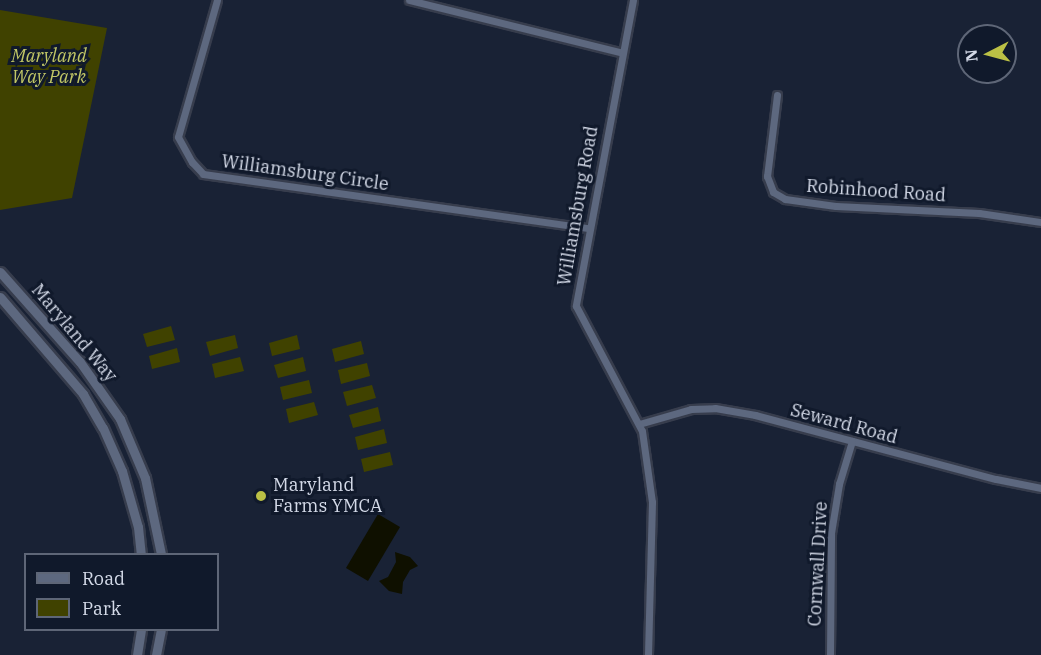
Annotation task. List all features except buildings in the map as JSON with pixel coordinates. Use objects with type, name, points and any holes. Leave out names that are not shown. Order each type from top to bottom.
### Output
[{"type":"main road","name":"Maryland Way","points":[[0,272],[88,371],[120,419],[131,441],[149,494],[160,553]]},
{"type":"main road","name":"Maryland Way","points":[[0,297],[73,382],[103,428],[122,471],[138,526],[141,553]]},
{"type":"main road","points":[[73,382],[88,371]]},
{"type":"main road","points":[[113,449],[131,441]]},
{"type":"main road","points":[[137,655],[141,631]]},
{"type":"main road","points":[[156,655],[161,631]]},
{"type":"street","name":"Williamsburg Circle","points":[[217,0],[178,137],[192,162],[203,174],[588,228]]},
{"type":"street","points":[[409,0],[623,53]]},
{"type":"street","name":"Williamsburg Road","points":[[633,0],[588,228],[576,306],[591,339],[620,386],[639,424],[648,461],[652,502],[648,655]]},
{"type":"street","name":"Robinhood Road","points":[[777,96],[767,176],[773,192],[785,200],[836,206],[979,213],[1041,222]]},
{"type":"street","name":"Seward Road","points":[[639,424],[691,409],[715,408],[755,415],[996,479],[1041,488]]},
{"type":"street","name":"Cornwall Drive","points":[[830,655],[831,533],[839,483],[852,441]]},
{"type":"green space","name":"Maryland Way Park","points":[[0,10],[107,28],[72,198],[0,210]]},
{"type":"green space","points":[[171,326],[175,340],[147,347],[143,334]]},
{"type":"green space","points":[[235,335],[238,348],[210,356],[206,342]]},
{"type":"green space","points":[[297,335],[300,349],[272,356],[269,343]]},
{"type":"green space","points":[[361,341],[364,354],[335,362],[332,349]]},
{"type":"green space","points":[[177,348],[180,362],[152,369],[149,356]]},
{"type":"green space","points":[[240,357],[244,371],[215,378],[212,364]]},
{"type":"green space","points":[[303,357],[306,371],[278,378],[274,365]]},
{"type":"green space","points":[[367,363],[370,376],[341,384],[338,370]]},
{"type":"green space","points":[[309,380],[312,393],[283,400],[280,387]]},
{"type":"green space","points":[[372,385],[376,398],[347,406],[343,392]]},
{"type":"green space","points":[[314,402],[318,415],[289,423],[286,409]]},
{"type":"green space","points":[[378,407],[381,421],[353,428],[349,415]]},
{"type":"green space","points":[[384,429],[387,443],[358,450],[355,437]]},
{"type":"green space","points":[[390,452],[393,465],[364,472],[361,459]]},
{"type":"shaded area","points":[[378,514],[400,527],[368,581],[346,568]]},
{"type":"shaded area","points":[[395,552],[410,557],[418,566],[410,570],[403,582],[402,594],[389,591],[379,581],[388,577],[396,562]]},
{"type":"place","name":"Maryland Farms YMCA","points":[[261,496]]}]
